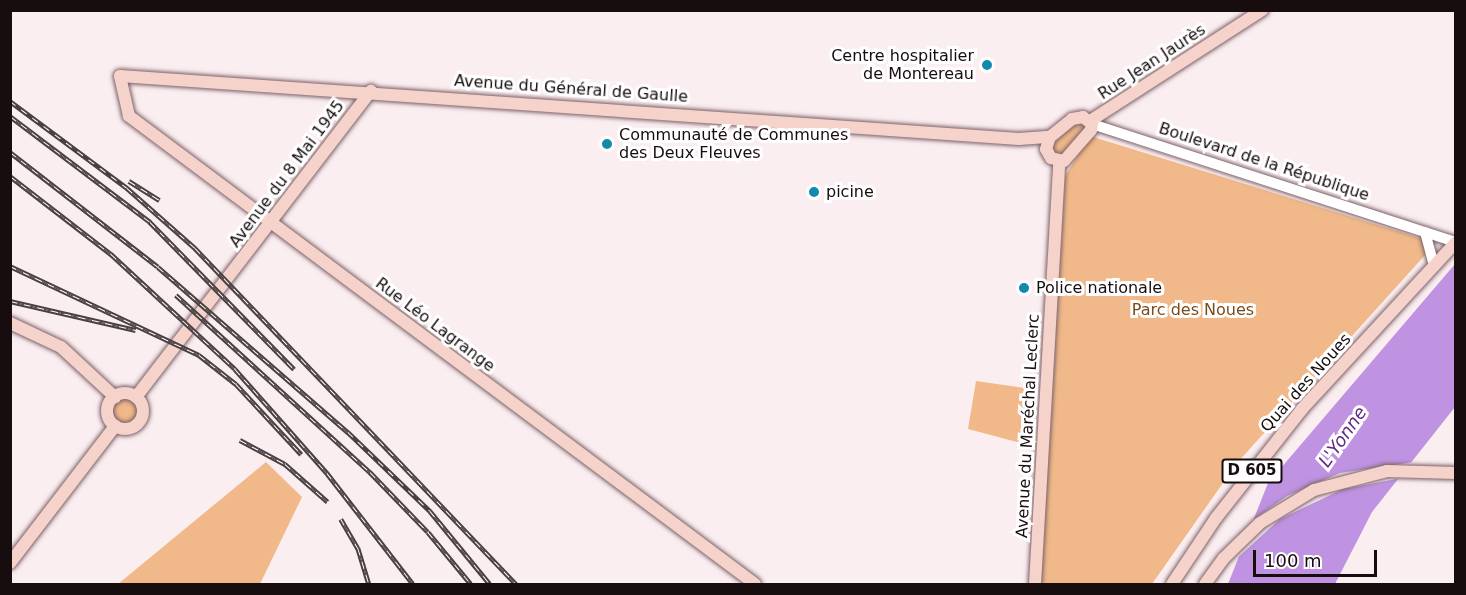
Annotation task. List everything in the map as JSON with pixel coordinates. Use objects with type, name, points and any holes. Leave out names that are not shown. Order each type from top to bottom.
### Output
[{"type":"main road","name":"Rue Jean Jaurès","points":[[1091,123],[1262,10]]},
{"type":"main road","name":"Avenue du Général de Gaulle","points":[[120,75],[372,91],[1019,139],[1050,137]]},
{"type":"main road","name":"Rue Léo Lagrange","points":[[120,75],[129,116],[755,585]]},
{"type":"main road","name":"Avenue du 8 Mai 1945","points":[[136,397],[372,91]]},
{"type":"main road","points":[[1072,119],[1091,123],[1091,130],[1069,156],[1059,162],[1046,149],[1050,137],[1072,119]]},
{"type":"main road","name":"Avenue du Général de Gaulle","points":[[1019,139],[1046,149]]},
{"type":"main road","name":"Avenue du Maréchal Leclerc","points":[[1035,585],[1059,162]]},
{"type":"main road","name":"Quai des Noues","points":[[1172,585],[1261,459],[1455,242]]},
{"type":"main road","points":[[10,323],[61,347],[114,397]]},
{"type":"main road","points":[[125,394],[136,397],[142,408],[137,424],[126,429],[115,426],[107,412],[114,397],[125,394]]},
{"type":"main road","points":[[10,563],[115,426]]},
{"type":"main road","points":[[1205,585],[1224,558],[1260,523],[1314,490],[1387,471],[1455,473]]},
{"type":"street","name":"Boulevard de la République","points":[[1091,123],[1455,242]]},
{"type":"street","points":[[1425,232],[1434,265]]},
{"type":"green space","points":[[1080,122],[1086,129],[1063,154],[1052,152],[1051,142],[1072,124]]},
{"type":"green space","name":"Parc des Noues","points":[[1090,136],[1436,243],[1237,463],[1152,584],[1041,584],[1065,176]]},
{"type":"green space","points":[[976,381],[1032,389],[1028,445],[968,429]]},
{"type":"green space","points":[[125,399],[133,403],[137,411],[133,419],[125,423],[117,419],[113,411],[117,403]]},
{"type":"green space","points":[[266,462],[302,497],[260,584],[118,584]]},
{"type":"water","name":"L'Yonne","points":[[1455,264],[1455,407],[1372,512],[1335,584],[1228,584],[1268,483]]},
{"type":"pier","points":[[1414,462],[1402,478],[1343,489],[1280,519],[1233,562],[1249,523],[1287,496],[1340,473]]},
{"type":"railway","points":[[10,101],[127,188],[195,248],[516,584]]},
{"type":"railway","points":[[10,116],[150,222],[294,369]]},
{"type":"railway","points":[[10,152],[158,267],[348,432],[430,511],[490,584]]},
{"type":"railway","points":[[10,176],[111,254],[235,369],[327,473],[413,584]]},
{"type":"railway","points":[[129,181],[159,200]]},
{"type":"railway","points":[[10,266],[199,355],[236,384],[301,454]]},
{"type":"railway","points":[[176,295],[370,472],[428,532],[471,584]]},
{"type":"railway","points":[[10,301],[136,330]]},
{"type":"railway","points":[[240,440],[285,464],[328,502]]},
{"type":"railway","points":[[341,519],[358,548],[369,584]]},
{"type":"place","name":"Centre hospitalier de Montereau","points":[[987,65]]},
{"type":"place","name":"Communauté de Communes des Deux Fleuves","points":[[607,144]]},
{"type":"place","name":"picine","points":[[814,192]]},
{"type":"place","name":"Police nationale","points":[[1024,288]]}]
